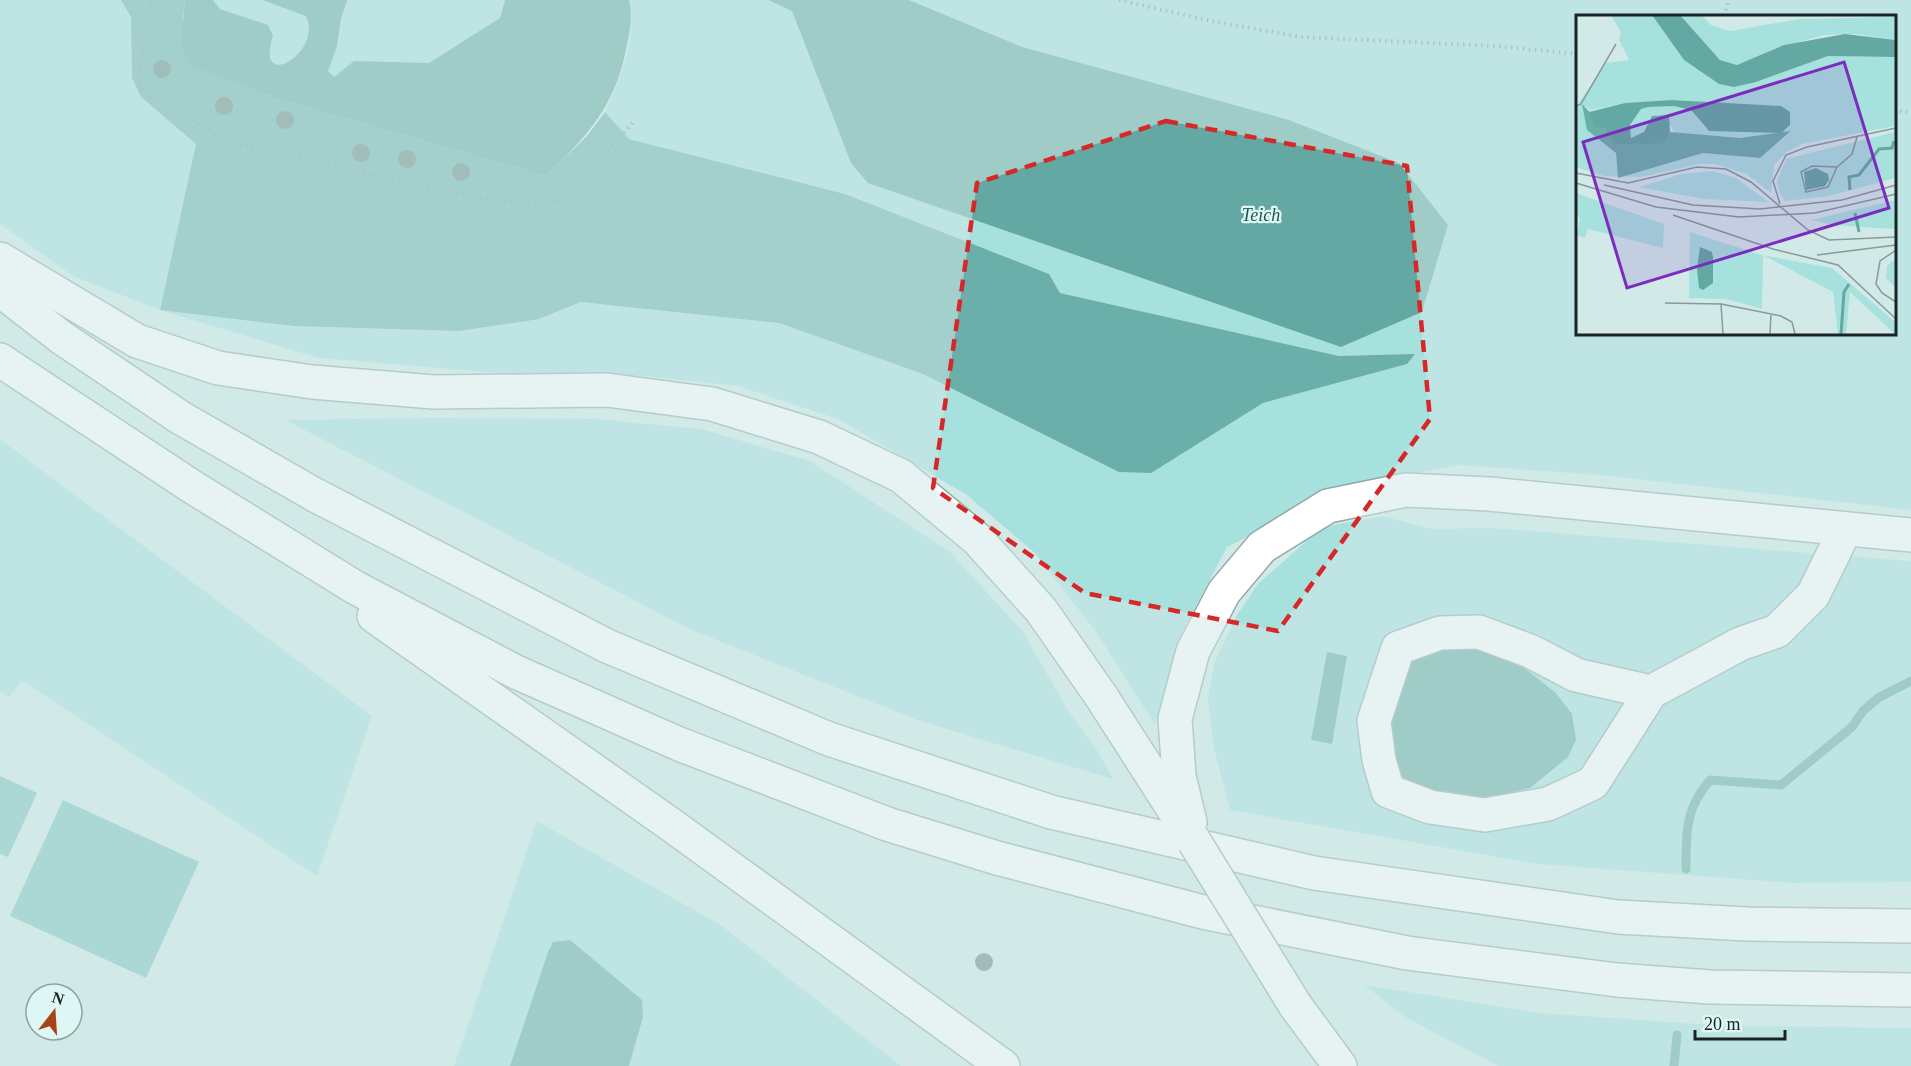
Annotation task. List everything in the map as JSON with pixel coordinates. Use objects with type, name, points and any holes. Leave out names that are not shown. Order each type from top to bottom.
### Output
[{"type":"main road","points":[[0,259],[137,340],[218,368],[312,382],[434,392],[607,390],[712,404],[819,437],[900,476],[977,539],[1041,610],[1101,696],[1295,1005],[1340,1066]]},
{"type":"main road","points":[[0,290],[62,338],[181,418],[315,495],[608,646],[840,742],[1051,812],[1314,873],[1618,917],[1747,924],[1911,926]]},
{"type":"main road","points":[[0,360],[192,486],[356,588],[516,672],[679,744],[887,824],[997,858],[1203,912],[1407,953],[1617,980],[1710,987],[1911,990]]},
{"type":"main road","points":[[192,486],[526,725],[680,831],[1003,1066]]},
{"type":"main road","points":[[1194,842],[1179,776],[1175,719],[1193,651],[1224,592],[1262,547],[1328,506],[1406,490],[1490,494],[1911,535]]},
{"type":"main road","points":[[1651,692],[1576,675],[1530,651],[1479,632],[1440,633],[1398,648],[1380,696],[1374,721],[1378,760],[1388,791],[1430,807],[1485,815],[1548,804],[1593,783],[1651,692],[1740,644],[1777,632],[1813,595],[1845,530]]},
{"type":"path","points":[[151,0],[138,80],[146,92],[230,144],[485,200],[538,203],[566,199],[635,120]]},
{"type":"path","points":[[1119,0],[1211,21],[1301,37],[1495,46],[1576,54]]},
{"type":"path","points":[[1725,15],[1729,0]]},
{"type":"path","points":[[1896,110],[1911,113]]},
{"type":"highlighted area","points":[[1166,121],[1407,166],[1430,419],[1278,631],[1085,593],[933,488],[977,183]]},
{"type":"shaded area","points":[[0,0],[121,0],[131,17],[132,78],[141,97],[196,144],[160,310],[73,276],[0,224]]},
{"type":"shaded area","points":[[121,0],[185,0],[183,19],[192,66],[275,98],[546,176],[587,136],[605,112],[629,139],[845,194],[1049,274],[1060,293],[1339,356],[1415,354],[1407,364],[1263,403],[1151,473],[1119,472],[923,374],[779,323],[581,302],[539,319],[459,331],[295,326],[160,310],[196,144],[141,97],[132,78],[131,17]]},
{"type":"shaded area","points":[[213,0],[262,0],[306,16],[308,33],[306,42],[297,56],[290,61],[274,64],[268,52],[273,36],[268,25],[220,9]]},
{"type":"shaded area","points":[[347,0],[505,0],[500,18],[429,64],[345,71],[334,77],[328,71],[337,46],[341,19]]},
{"type":"shaded area","points":[[629,0],[768,0],[792,11],[851,163],[1341,347],[1422,312],[1448,225],[909,0],[1911,0],[1911,510],[1600,475],[1458,465],[1346,487],[1227,547],[1181,634],[1155,725],[1097,633],[1035,553],[967,495],[838,419],[738,386],[643,376],[501,373],[319,358],[160,310],[539,319],[581,302],[779,323],[923,374],[1150,473],[1263,403],[1406,364],[1414,355],[1339,356],[1060,293],[1049,274],[845,194],[629,139],[605,112],[622,72],[629,43],[631,14]]},
{"type":"shaded area","points":[[596,419],[701,429],[810,461],[950,552],[1023,632],[1066,707],[1099,753],[1113,779],[917,720],[694,631],[285,420]]},
{"type":"shaded area","points":[[0,439],[372,716],[317,876],[22,680],[9,697],[0,691]]},
{"type":"shaded area","points":[[1383,516],[1431,529],[1492,528],[1911,561],[1911,882],[1793,883],[1538,864],[1230,810],[1214,749],[1208,698],[1215,661],[1236,617],[1257,585],[1322,527]]},
{"type":"shaded area","points":[[537,821],[722,926],[901,1066],[454,1066]]},
{"type":"shaded area","points":[[1364,985],[1540,1013],[1727,1026],[1911,1028],[1911,1066],[1498,1066],[1407,1018]]},
{"type":"water","points":[[185,0],[213,0],[220,9],[268,25],[273,36],[270,53],[273,62],[280,65],[289,62],[305,43],[309,30],[306,16],[262,0],[347,0],[341,19],[337,46],[328,71],[334,77],[354,61],[429,63],[500,18],[505,0],[629,0],[631,19],[621,70],[606,105],[586,134],[546,176],[275,98],[191,66],[181,46]]},
{"type":"water","name":"Teich","points":[[768,0],[909,0],[1022,47],[1289,120],[1399,163],[1448,225],[1422,312],[1341,347],[868,183],[851,163],[792,11]]},
{"type":"water","points":[[1483,646],[1508,655],[1556,693],[1572,714],[1576,740],[1568,757],[1530,788],[1488,798],[1433,792],[1394,776],[1385,739],[1400,665],[1439,647]]},
{"type":"water","points":[[1327,652],[1347,656],[1332,744],[1311,740]]},
{"type":"water","points":[[570,940],[642,1000],[643,1017],[629,1066],[510,1066],[548,952],[553,942]]},
{"type":"building","points":[[0,776],[37,793],[8,857],[0,854]]},
{"type":"building","points":[[63,800],[199,862],[146,978],[10,916]]},
{"type":"waterway","points":[[1686,869],[1687,832],[1691,811],[1710,780],[1781,785],[1852,727],[1863,711],[1878,698],[1911,681]]},
{"type":"waterway","points":[[1674,1066],[1677,1035]]}]
